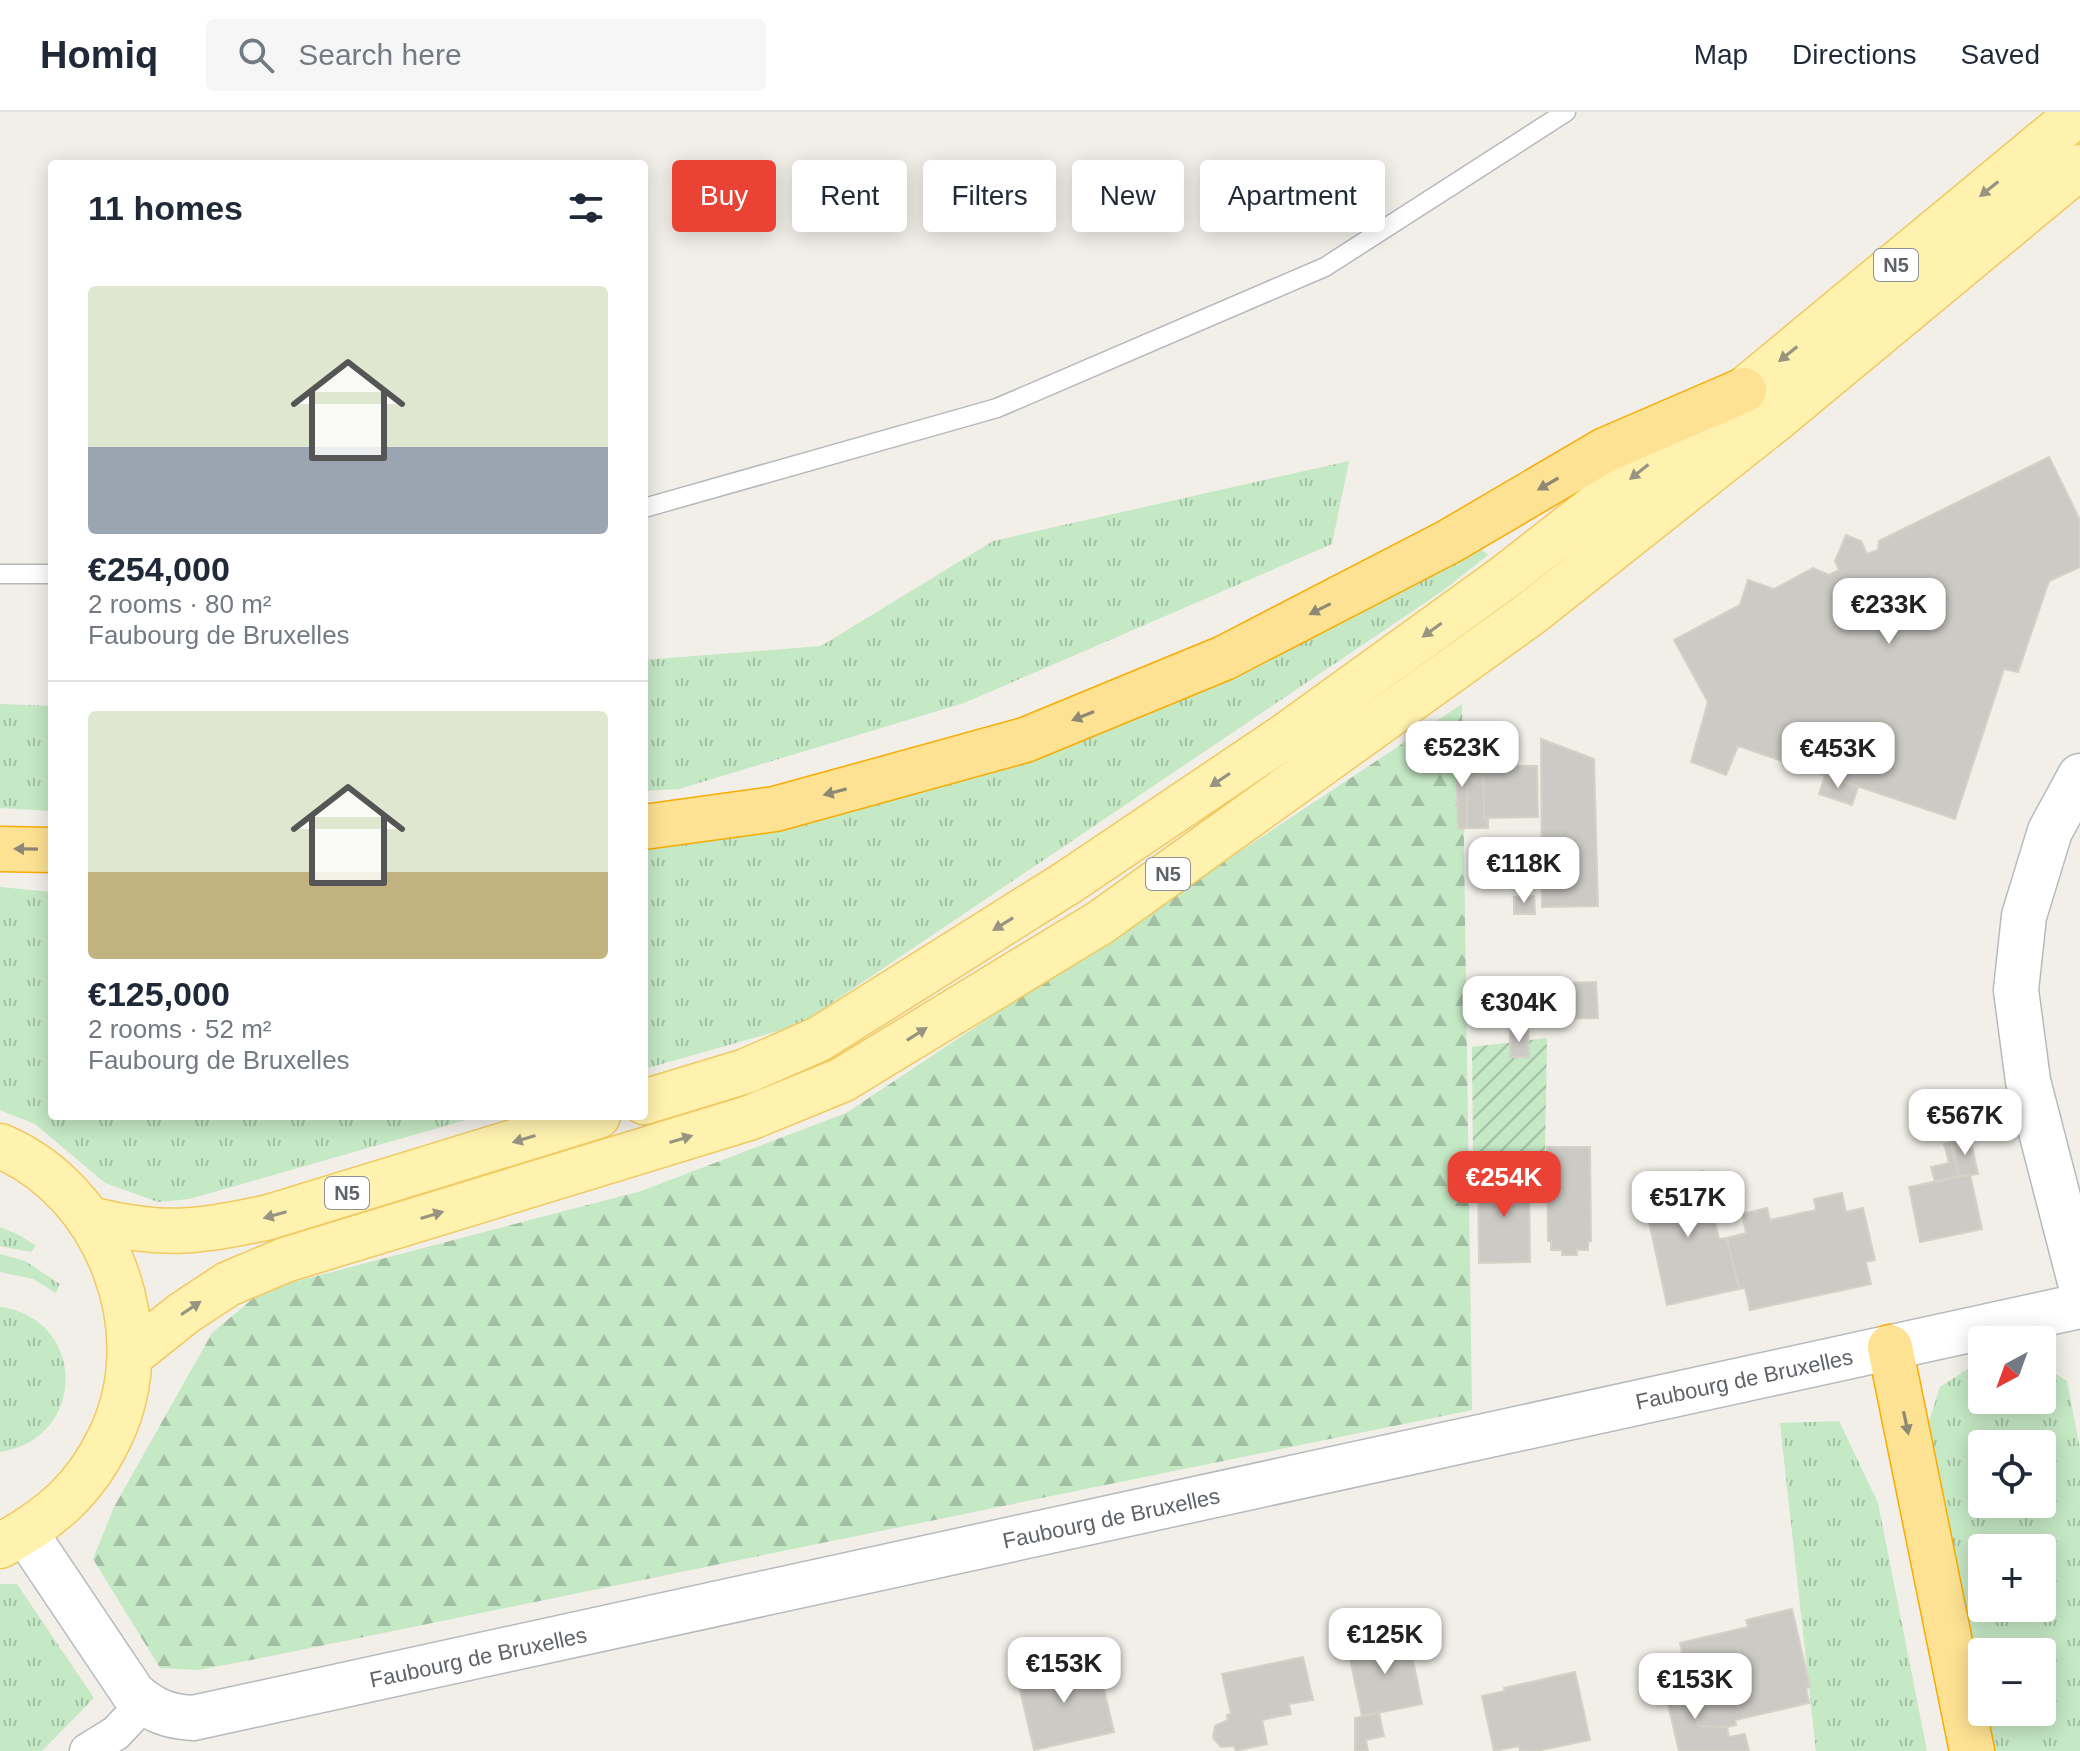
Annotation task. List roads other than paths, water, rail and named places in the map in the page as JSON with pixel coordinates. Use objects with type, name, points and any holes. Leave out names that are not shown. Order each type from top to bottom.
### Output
[{"type":"highway","points":[[648,826],[775,809],[1025,740],[1224,658],[1450,541],[1605,450],[1744,390]]},
{"type":"highway","points":[[0,849],[48,850]]},
{"type":"highway","points":[[1890,1347],[1972,1751]]},
{"type":"main road","name":"N5","points":[[648,1101],[746,1071],[819,1039],[1067,883],[1285,736],[1492,586],[1744,390],[2080,112]]},
{"type":"main road","name":"N5","points":[[130,1356],[184,1313],[228,1284],[285,1260],[749,1118],[842,1080],[869,1064],[1101,922],[1530,614],[1776,419],[2080,167]]},
{"type":"main road","name":"N5","points":[[90,1219],[132,1230],[177,1233],[222,1228],[269,1217],[585,1120]]},
{"type":"main road","points":[[0,1146],[52,1178],[90,1219],[113,1262],[127,1308],[130,1356],[124,1397],[111,1436],[90,1472],[64,1503],[13,1539]]},
{"type":"street","points":[[2080,776],[2050,831],[2024,916],[2016,990],[2028,1081],[2080,1282]]},
{"type":"street","name":"Faubourg de Bruxelles","points":[[13,1539],[144,1703],[176,1718],[193,1718],[2080,1306]]},
{"type":"street","points":[[87,1751],[116,1733],[144,1703]]},
{"type":"lane","points":[[648,507],[997,408],[1325,267],[1566,112]]},
{"type":"lane","points":[[0,574],[48,574]]}]
